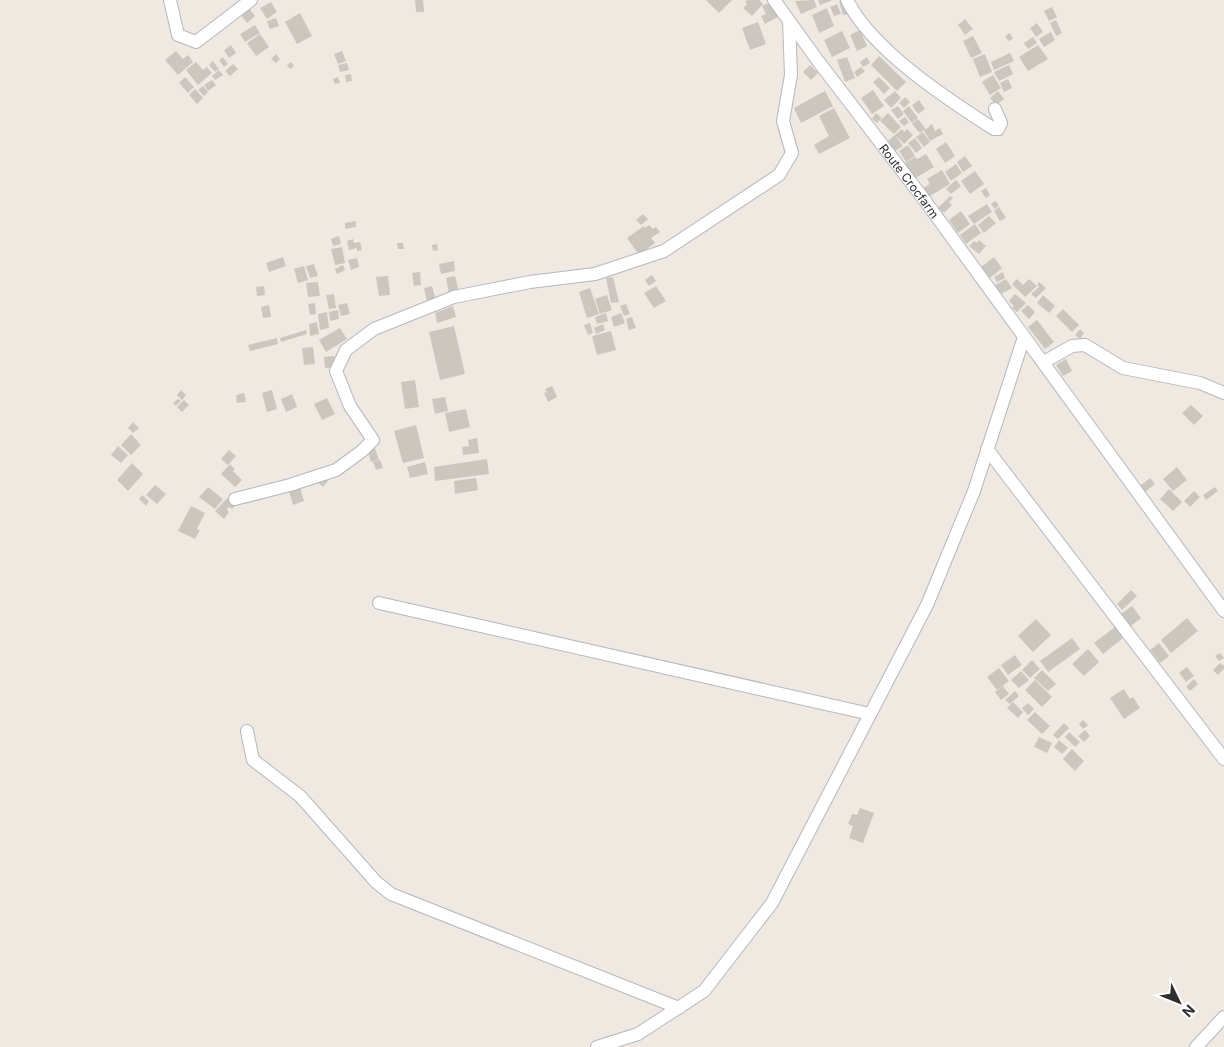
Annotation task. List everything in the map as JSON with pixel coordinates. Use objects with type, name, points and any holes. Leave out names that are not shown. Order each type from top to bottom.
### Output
[{"type":"street","points":[[170,0],[178,35],[196,42],[251,0]]},
{"type":"street","name":"Route Crocfarm","points":[[774,0],[1044,362],[1224,611]]},
{"type":"street","points":[[847,0],[854,13],[876,41],[966,112],[994,129],[998,129],[1001,124],[995,108]]},
{"type":"street","points":[[235,499],[290,485],[336,470],[362,451],[372,440],[350,406],[336,370],[346,350],[374,329],[454,298],[530,282],[595,274],[664,251],[779,175],[792,153],[782,121],[791,76],[789,22]]},
{"type":"street","points":[[597,1047],[638,1034],[704,992],[772,903],[927,605],[974,491],[1024,337]]},
{"type":"street","points":[[1044,362],[1072,346],[1085,345],[1123,368],[1200,383],[1224,393]]},
{"type":"street","points":[[987,449],[1224,759]]},
{"type":"street","points":[[379,602],[870,714]]},
{"type":"street","points":[[247,731],[253,760],[300,796],[376,882],[392,894],[678,1008]]},
{"type":"street","points":[[1196,1047],[1224,1016]]},
{"type":"building","points":[[415,0],[423,0],[424,12],[416,12]]},
{"type":"building","points":[[706,0],[732,0],[719,13]]},
{"type":"building","points":[[747,0],[759,0],[763,4],[752,16],[743,8],[747,4],[745,2]]},
{"type":"building","points":[[814,0],[817,7],[801,14],[795,1]]},
{"type":"building","points":[[818,0],[833,0],[820,5]]},
{"type":"building","points":[[843,0],[849,14],[843,15],[839,1]]},
{"type":"building","points":[[271,2],[277,12],[267,19],[260,8]]},
{"type":"building","points":[[771,2],[778,17],[765,24],[761,16],[766,14],[762,6]]},
{"type":"building","points":[[837,4],[841,14],[834,16],[830,7]]},
{"type":"building","points":[[248,7],[255,16],[247,23],[240,14]]},
{"type":"building","points":[[1052,7],[1057,17],[1049,21],[1044,11]]},
{"type":"building","points":[[827,8],[834,26],[819,33],[812,15]]},
{"type":"building","points":[[300,13],[312,36],[297,44],[285,22]]},
{"type":"building","points":[[276,18],[279,26],[270,29],[267,21]]},
{"type":"building","points":[[965,19],[973,29],[965,35],[958,25]]},
{"type":"building","points":[[1056,20],[1062,33],[1056,36],[1050,23]]},
{"type":"building","points":[[758,22],[766,44],[750,50],[742,28]]},
{"type":"building","points":[[1037,23],[1043,32],[1036,37],[1030,28]]},
{"type":"building","points":[[255,25],[260,33],[245,42],[240,34]]},
{"type":"building","points":[[860,30],[867,46],[857,51],[850,35]]},
{"type":"building","points":[[842,31],[850,48],[832,57],[824,40]]},
{"type":"building","points":[[1051,32],[1055,40],[1044,47],[1039,39]]},
{"type":"building","points":[[1010,33],[1013,39],[1008,41],[1005,36]]},
{"type":"building","points":[[260,34],[269,47],[256,56],[247,43]]},
{"type":"building","points":[[973,36],[982,53],[971,58],[963,41]]},
{"type":"building","points":[[1033,37],[1037,43],[1028,49],[1024,43]]},
{"type":"building","points":[[231,45],[236,53],[229,58],[224,50]]},
{"type":"building","points":[[1038,45],[1048,59],[1028,71],[1019,57]]},
{"type":"building","points":[[176,51],[183,59],[188,55],[193,62],[178,75],[165,60]]},
{"type":"building","points":[[342,51],[346,61],[338,64],[334,54]]},
{"type":"building","points":[[1010,53],[1014,61],[994,70],[991,62]]},
{"type":"building","points":[[276,54],[280,59],[276,63],[271,59]]},
{"type":"building","points":[[985,54],[992,72],[980,77],[973,59]]},
{"type":"building","points":[[879,56],[906,82],[897,91],[871,65]]},
{"type":"building","points":[[223,57],[228,64],[224,67],[219,60]]},
{"type":"building","points":[[847,57],[855,78],[845,82],[837,60]]},
{"type":"building","points":[[867,57],[870,63],[863,67],[860,62]]},
{"type":"building","points":[[213,61],[219,69],[215,72],[209,65]]},
{"type":"building","points":[[196,62],[203,70],[207,67],[212,73],[198,85],[186,70]]},
{"type":"building","points":[[291,62],[294,66],[290,69],[287,65]]},
{"type":"building","points":[[347,63],[349,70],[340,72],[338,65]]},
{"type":"building","points":[[233,64],[238,69],[230,76],[225,71]]},
{"type":"building","points":[[810,65],[818,73],[811,80],[803,72]]},
{"type":"building","points":[[1009,65],[1013,74],[999,81],[994,72]]},
{"type":"building","points":[[861,67],[865,71],[857,77],[854,72]]},
{"type":"building","points":[[219,70],[223,75],[215,80],[212,76]]},
{"type":"building","points":[[351,74],[352,81],[346,82],[345,75]]},
{"type":"building","points":[[993,75],[1001,88],[990,95],[982,82]]},
{"type":"building","points":[[185,77],[194,87],[188,93],[179,83]]},
{"type":"building","points":[[338,77],[340,83],[335,84],[333,79]]},
{"type":"building","points":[[879,77],[890,88],[884,94],[873,82]]},
{"type":"building","points":[[1008,79],[1012,88],[1004,92],[1000,83]]},
{"type":"building","points":[[212,80],[216,85],[208,91],[204,85]]},
{"type":"building","points":[[203,86],[208,92],[204,96],[198,90]]},
{"type":"building","points":[[195,89],[203,98],[197,104],[189,95]]},
{"type":"building","points":[[873,90],[884,106],[872,114],[861,98]]},
{"type":"building","points":[[825,91],[833,106],[801,123],[794,108]]},
{"type":"building","points":[[895,91],[901,98],[891,108],[884,100]]},
{"type":"building","points":[[998,91],[1004,99],[996,105],[990,98]]},
{"type":"building","points":[[905,97],[910,102],[904,108],[899,103]]},
{"type":"building","points":[[919,100],[925,109],[918,114],[912,105]]},
{"type":"building","points":[[898,106],[904,114],[898,119],[891,110]]},
{"type":"building","points":[[909,106],[918,118],[912,123],[903,111]]},
{"type":"building","points":[[834,108],[850,138],[819,154],[814,145],[829,136],[819,116]]},
{"type":"building","points":[[876,113],[882,118],[877,123],[872,119]]},
{"type":"building","points":[[888,113],[901,127],[894,134],[880,121]]},
{"type":"building","points":[[905,117],[909,122],[904,126],[899,121]]},
{"type":"building","points":[[918,119],[926,129],[920,133],[912,124]]},
{"type":"building","points":[[932,124],[935,131],[940,128],[943,134],[930,141],[924,131]]},
{"type":"building","points":[[902,129],[904,132],[907,129],[913,135],[904,144],[896,136],[903,146],[895,151],[888,141]]},
{"type":"building","points":[[923,132],[930,142],[924,147],[916,137]]},
{"type":"building","points":[[915,138],[922,148],[916,153],[908,143]]},
{"type":"building","points":[[946,142],[955,156],[945,163],[936,149]]},
{"type":"building","points":[[908,145],[915,156],[906,162],[899,151]]},
{"type":"building","points":[[926,154],[934,167],[914,179],[905,163],[915,157],[917,159]]},
{"type":"building","points":[[965,156],[972,166],[963,172],[957,162]]},
{"type":"building","points":[[956,164],[962,173],[951,181],[945,172]]},
{"type":"building","points":[[942,170],[950,184],[928,197],[923,188],[930,184],[927,179]]},
{"type":"building","points":[[975,171],[984,184],[970,194],[961,181]]},
{"type":"building","points":[[956,180],[961,186],[951,194],[946,189]]},
{"type":"building","points":[[986,188],[990,195],[986,198],[981,191]]},
{"type":"building","points":[[950,196],[953,198],[949,202],[952,205],[944,213],[938,208]]},
{"type":"building","points":[[995,201],[999,205],[995,209],[991,204]]},
{"type":"building","points":[[987,204],[992,212],[974,224],[968,216]]},
{"type":"building","points":[[999,207],[1006,218],[1000,221],[994,211]]},
{"type":"building","points":[[961,211],[970,224],[958,233],[949,220]]},
{"type":"building","points":[[643,214],[648,219],[641,225],[636,220]]},
{"type":"building","points":[[989,216],[996,223],[984,233],[978,225]]},
{"type":"building","points":[[356,221],[356,227],[345,229],[345,223]]},
{"type":"building","points":[[975,224],[981,233],[966,244],[960,235]]},
{"type":"building","points":[[649,225],[653,229],[656,227],[660,232],[651,238],[655,243],[639,255],[627,238],[644,226],[645,228]]},
{"type":"building","points":[[339,236],[341,244],[333,246],[331,239]]},
{"type":"building","points":[[353,239],[354,243],[360,242],[362,250],[357,251],[357,248],[349,250],[347,241]]},
{"type":"building","points":[[979,240],[986,246],[979,254],[969,246],[974,241],[977,243]]},
{"type":"building","points":[[397,243],[403,243],[404,249],[398,249]]},
{"type":"building","points":[[437,244],[438,250],[433,251],[432,245]]},
{"type":"building","points":[[342,247],[345,263],[335,265],[331,249]]},
{"type":"building","points":[[283,257],[286,266],[269,272],[266,263]]},
{"type":"building","points":[[994,257],[1002,268],[990,278],[981,267]]},
{"type":"building","points":[[357,258],[359,267],[351,270],[348,260]]},
{"type":"building","points":[[454,261],[455,271],[441,274],[439,264]]},
{"type":"building","points":[[314,264],[318,276],[310,278],[306,266]]},
{"type":"building","points":[[343,265],[345,270],[337,274],[335,269]]},
{"type":"building","points":[[304,266],[308,280],[298,283],[294,269]]},
{"type":"building","points":[[420,272],[421,285],[414,286],[412,273]]},
{"type":"building","points":[[1003,272],[1005,278],[997,282],[994,277]]},
{"type":"building","points":[[652,275],[656,281],[649,286],[645,280]]},
{"type":"building","points":[[388,276],[390,295],[379,296],[376,277]]},
{"type":"building","points":[[455,276],[459,292],[449,294],[446,278]]},
{"type":"building","points":[[613,277],[619,302],[611,303],[606,278]]},
{"type":"building","points":[[1006,279],[1012,288],[1001,294],[995,285]]},
{"type":"building","points":[[1017,279],[1023,285],[1029,279],[1037,286],[1025,297],[1012,284]]},
{"type":"building","points":[[318,282],[320,296],[308,297],[306,283]]},
{"type":"building","points":[[1039,282],[1046,288],[1036,298],[1031,294],[1039,287],[1037,285]]},
{"type":"building","points":[[264,286],[265,295],[257,296],[256,287]]},
{"type":"building","points":[[432,286],[436,301],[427,302],[424,288]]},
{"type":"building","points":[[656,286],[666,301],[654,308],[644,293]]},
{"type":"building","points":[[590,288],[599,314],[587,318],[579,292]]},
{"type":"building","points":[[334,294],[336,308],[329,309],[326,295]]},
{"type":"building","points":[[1015,294],[1026,303],[1017,312],[1012,308],[1014,306],[1009,301]]},
{"type":"building","points":[[607,295],[612,310],[600,314],[595,299]]},
{"type":"building","points":[[1043,295],[1055,306],[1049,313],[1037,303]]},
{"type":"building","points":[[315,303],[316,314],[310,315],[308,304]]},
{"type":"building","points":[[347,303],[350,314],[341,316],[338,305]]},
{"type":"building","points":[[626,304],[630,314],[624,316],[620,306]]},
{"type":"building","points":[[269,305],[271,317],[263,318],[261,307]]},
{"type":"building","points":[[1028,305],[1035,312],[1029,319],[1021,311]]},
{"type":"building","points":[[453,306],[456,317],[437,323],[435,313]]},
{"type":"building","points":[[1063,309],[1079,325],[1072,332],[1056,316]]},
{"type":"building","points":[[338,310],[339,319],[330,321],[329,312]]},
{"type":"building","points":[[327,312],[329,328],[320,330],[318,314]]},
{"type":"building","points":[[606,313],[608,321],[597,324],[595,317]]},
{"type":"building","points":[[621,313],[625,323],[614,327],[611,317]]},
{"type":"building","points":[[632,317],[636,328],[629,330],[626,319]]},
{"type":"building","points":[[1037,320],[1054,342],[1045,349],[1028,327]]},
{"type":"building","points":[[317,322],[319,334],[310,336],[309,324]]},
{"type":"building","points":[[590,323],[593,333],[588,335],[584,325]]},
{"type":"building","points":[[603,324],[605,330],[596,334],[594,328]]},
{"type":"building","points":[[454,326],[465,374],[440,380],[429,332]]},
{"type":"building","points":[[340,328],[347,339],[326,352],[319,340]]},
{"type":"building","points":[[1080,329],[1084,333],[1080,339],[1075,335]]},
{"type":"building","points":[[306,330],[307,334],[281,342],[280,338]]},
{"type":"building","points":[[611,331],[616,350],[597,355],[592,336]]},
{"type":"building","points":[[277,338],[278,344],[250,351],[248,345]]},
{"type":"building","points":[[313,347],[315,364],[304,365],[302,348]]},
{"type":"building","points":[[334,356],[335,367],[325,368],[324,357]]},
{"type":"building","points":[[1066,359],[1072,371],[1063,376],[1056,365]]},
{"type":"building","points":[[415,380],[419,407],[405,409],[401,382]]},
{"type":"building","points":[[552,386],[557,397],[548,402],[544,393],[547,392],[545,389]]},
{"type":"building","points":[[181,390],[186,395],[182,400],[177,395]]},
{"type":"building","points":[[272,390],[277,409],[267,412],[262,393]]},
{"type":"building","points":[[244,393],[246,402],[237,403],[236,395]]},
{"type":"building","points":[[292,394],[297,407],[286,412],[281,399]]},
{"type":"building","points":[[445,397],[448,411],[435,414],[432,399]]},
{"type":"building","points":[[327,398],[335,414],[322,420],[314,404]]},
{"type":"building","points":[[178,399],[181,401],[176,406],[173,403]]},
{"type":"building","points":[[184,400],[189,405],[182,412],[177,407]]},
{"type":"building","points":[[1191,405],[1203,416],[1194,425],[1182,413]]},
{"type":"building","points":[[466,409],[470,427],[449,432],[445,413]]},
{"type":"building","points":[[133,422],[139,428],[133,433],[128,428]]},
{"type":"building","points":[[416,425],[424,458],[403,463],[394,431]]},
{"type":"building","points":[[131,434],[141,445],[131,455],[121,445]]},
{"type":"building","points":[[477,438],[479,453],[463,455],[462,447],[469,446],[468,440]]},
{"type":"building","points":[[118,446],[128,455],[121,463],[111,455]]},
{"type":"building","points":[[375,448],[379,460],[371,462],[368,451]]},
{"type":"building","points":[[229,450],[236,456],[228,465],[221,459]]},
{"type":"building","points":[[487,459],[489,474],[435,481],[434,467]]},
{"type":"building","points":[[380,460],[383,468],[376,470],[373,462]]},
{"type":"building","points":[[425,462],[428,474],[410,478],[407,467]]},
{"type":"building","points":[[132,463],[143,474],[128,491],[117,480]]},
{"type":"building","points":[[230,464],[235,469],[233,471],[242,480],[235,487],[221,474]]},
{"type":"building","points":[[1177,467],[1187,480],[1173,491],[1163,479]]},
{"type":"building","points":[[321,476],[328,481],[323,487],[316,481]]},
{"type":"building","points":[[476,478],[478,490],[455,494],[454,481]]},
{"type":"building","points":[[1150,478],[1155,484],[1145,492],[1140,486]]},
{"type":"building","points":[[299,484],[304,501],[293,505],[288,488]]},
{"type":"building","points":[[155,485],[166,494],[157,504],[146,495]]},
{"type":"building","points":[[208,487],[223,499],[215,509],[199,497]]},
{"type":"building","points":[[1215,487],[1218,491],[1206,500],[1203,495]]},
{"type":"building","points":[[1169,489],[1182,502],[1173,511],[1160,499]]},
{"type":"building","points":[[1194,491],[1200,497],[1190,507],[1184,501]]},
{"type":"building","points":[[142,495],[149,501],[146,506],[139,499]]},
{"type":"building","points":[[227,498],[235,506],[232,509],[229,507],[227,510],[229,512],[224,519],[215,511]]},
{"type":"building","points":[[191,506],[205,513],[197,529],[200,530],[195,539],[178,531]]},
{"type":"building","points":[[1131,590],[1137,596],[1122,610],[1117,604]]},
{"type":"building","points":[[1132,606],[1141,618],[1131,626],[1121,614]]},
{"type":"building","points":[[1187,618],[1198,631],[1171,653],[1161,640]]},
{"type":"building","points":[[1036,619],[1051,635],[1033,652],[1018,636]]},
{"type":"building","points":[[1115,627],[1123,638],[1103,654],[1094,643]]},
{"type":"building","points":[[1072,638],[1080,649],[1048,672],[1040,661]]},
{"type":"building","points":[[1159,643],[1169,656],[1160,663],[1150,650]]},
{"type":"building","points":[[1088,649],[1099,662],[1084,676],[1072,664]]},
{"type":"building","points":[[1220,653],[1224,658],[1219,661],[1215,656]]},
{"type":"building","points":[[1015,655],[1022,665],[1008,675],[1001,665]]},
{"type":"building","points":[[1032,660],[1040,669],[1030,678],[1022,670]]},
{"type":"building","points":[[1220,663],[1224,666],[1224,669],[1218,675],[1213,670]]},
{"type":"building","points":[[1187,667],[1194,676],[1186,682],[1179,673]]},
{"type":"building","points":[[999,668],[1009,681],[997,690],[987,677]]},
{"type":"building","points":[[1042,670],[1056,684],[1048,691],[1034,678]]},
{"type":"building","points":[[1021,671],[1029,680],[1019,688],[1011,680]]},
{"type":"building","points":[[1194,679],[1198,684],[1190,691],[1186,687]]},
{"type":"building","points":[[1035,680],[1052,697],[1042,707],[1025,690]]},
{"type":"building","points":[[1003,686],[1009,694],[1001,700],[995,692]]},
{"type":"building","points":[[1124,689],[1130,699],[1133,697],[1140,708],[1124,719],[1110,698]]},
{"type":"building","points":[[1015,691],[1019,696],[1010,704],[1005,700]]},
{"type":"building","points":[[1013,702],[1023,712],[1018,718],[1007,708]]},
{"type":"building","points":[[1028,703],[1034,709],[1028,715],[1022,708]]},
{"type":"building","points":[[1035,712],[1050,726],[1042,734],[1027,720]]},
{"type":"building","points":[[1083,720],[1088,725],[1083,729],[1079,724]]},
{"type":"building","points":[[1064,723],[1069,728],[1058,739],[1053,735]]},
{"type":"building","points":[[1085,730],[1090,736],[1084,742],[1078,736]]},
{"type":"building","points":[[1069,732],[1080,742],[1075,747],[1065,737]]},
{"type":"building","points":[[1039,737],[1052,743],[1047,753],[1034,747]]},
{"type":"building","points":[[1059,740],[1068,748],[1062,754],[1054,747]]},
{"type":"building","points":[[1072,749],[1084,761],[1075,771],[1063,759]]},
{"type":"building","points":[[860,808],[874,813],[863,843],[849,838],[853,826],[848,824],[852,814],[857,815]]}]
